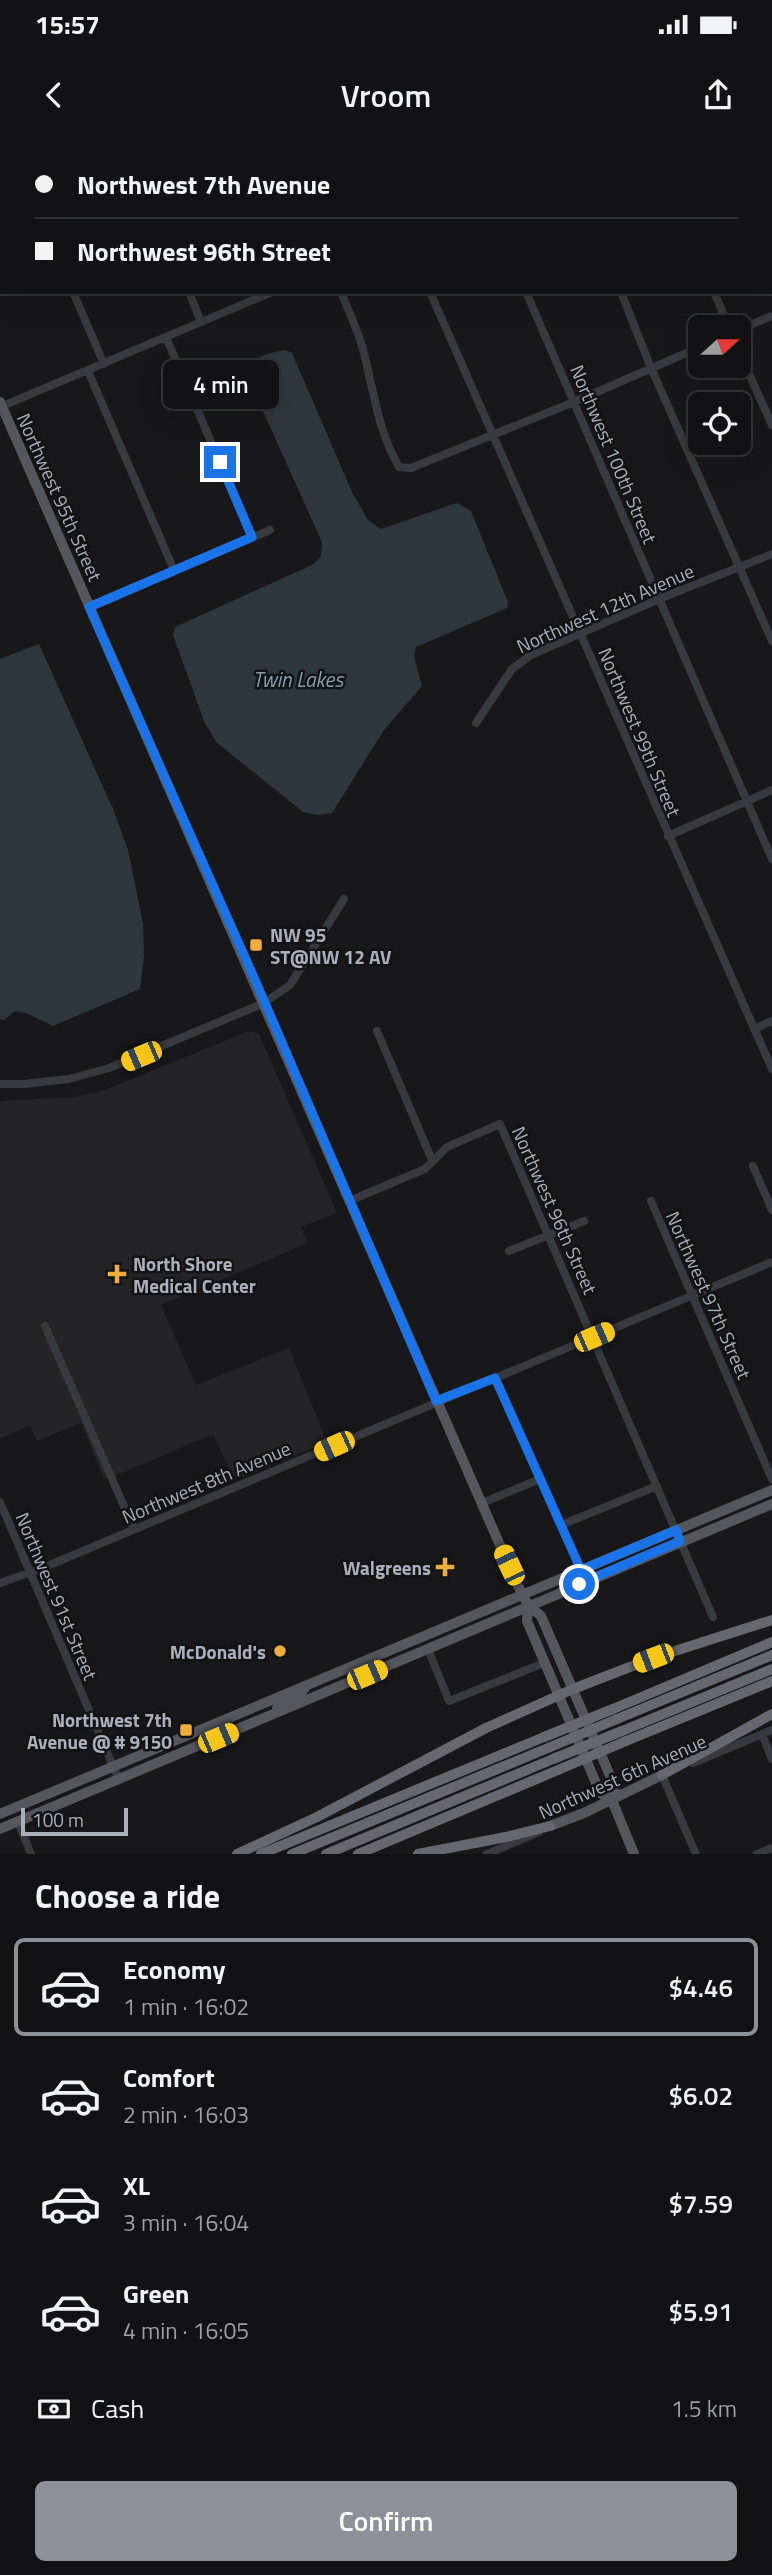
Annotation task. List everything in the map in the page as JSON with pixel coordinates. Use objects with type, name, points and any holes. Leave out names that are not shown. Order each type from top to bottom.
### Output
[{"type":"highway","points":[[237,1854],[317,1816],[486,1728],[573,1689],[653,1658],[772,1620]]},
{"type":"highway","points":[[615,1714],[772,1642]]},
{"type":"highway","points":[[261,1854],[772,1655]]},
{"type":"highway","points":[[358,1854],[772,1669]]},
{"type":"highway","points":[[624,1736],[772,1681]]},
{"type":"highway","points":[[662,1775],[772,1714]]},
{"type":"highway","points":[[292,1854],[546,1742]]},
{"type":"highway","points":[[326,1854],[555,1765]]},
{"type":"highway","points":[[418,1854],[506,1838],[550,1826]]},
{"type":"main road","name":"Northwest 95th Street","points":[[1,405],[436,1401],[522,1594],[528,1605],[541,1616],[573,1689],[615,1787],[611,1798]]},
{"type":"main road","points":[[0,1814],[772,1490]]},
{"type":"main road","points":[[735,1519],[742,1509],[772,1496]]},
{"type":"main road","points":[[0,1829],[772,1504]]},
{"type":"main road","name":"Northwest 95th Street","points":[[528,1605],[527,1621],[598,1790],[611,1798],[634,1854]]},
{"type":"main road","points":[[343,1685],[348,1673],[387,1656],[394,1649]]},
{"type":"main road","points":[[274,1714],[279,1704],[301,1695],[307,1685]]},
{"type":"main road","name":"Northwest 6th Avenue","points":[[550,1826],[584,1813],[662,1775]]},
{"type":"street","points":[[74,294],[104,364]]},
{"type":"street","points":[[190,294],[201,322]]},
{"type":"street","points":[[1,405],[267,294]]},
{"type":"street","points":[[342,294],[364,351],[377,415],[389,449],[399,467],[411,468],[688,352]]},
{"type":"street","name":"Northwest 99th Street","points":[[431,294],[772,1069]]},
{"type":"street","name":"Northwest 100th Street","points":[[527,294],[772,859]]},
{"type":"street","points":[[622,294],[651,368],[772,641]]},
{"type":"street","points":[[715,294],[724,315]]},
{"type":"street","points":[[751,325],[772,316]]},
{"type":"street","points":[[166,338],[252,537]]},
{"type":"street","points":[[88,371],[174,570]]},
{"type":"street","points":[[751,378],[772,425]]},
{"type":"street","points":[[89,607],[270,530]]},
{"type":"street","name":"Northwest 12th Avenue","points":[[476,723],[517,664],[531,654],[772,554]]},
{"type":"street","points":[[668,835],[772,790]]},
{"type":"street","points":[[0,1084],[69,1079],[109,1069],[264,1003],[290,985],[344,899]]},
{"type":"street","points":[[754,1029],[772,1021]]},
{"type":"street","points":[[349,1201],[425,1169],[432,1160],[377,1031]]},
{"type":"street","name":"Northwest 96th Street","points":[[432,1160],[447,1147],[500,1124],[713,1617]]},
{"type":"street","points":[[753,1166],[772,1210]]},
{"type":"street","name":"Northwest 97th Street","points":[[651,1200],[772,1479]]},
{"type":"street","points":[[509,1251],[584,1221]]},
{"type":"street","name":"Northwest 8th Avenue","points":[[0,1583],[30,1573],[772,1262]]},
{"type":"street","points":[[45,1326],[135,1529]]},
{"type":"street","points":[[495,1378],[581,1570]]},
{"type":"street","points":[[482,1503],[540,1479]]},
{"type":"street","points":[[561,1525],[657,1486]]},
{"type":"street","name":"Northwest 91st Street","points":[[0,1502],[119,1780]]},
{"type":"street","points":[[428,1649],[449,1701],[544,1663]]},
{"type":"street","name":"Northwest 6th Avenue","points":[[662,1775],[772,1730]]},
{"type":"street","points":[[762,1734],[772,1759]]},
{"type":"street","points":[[662,1775],[695,1854]]},
{"type":"street","points":[[18,1822],[31,1854]]},
{"type":"street","name":"Northwest 6th Avenue","points":[[487,1854],[511,1850],[550,1826]]},
{"type":"street","points":[[757,1854],[772,1848]]},
{"type":"shaded area","name":"North Shore Medical Center","points":[[249,1031],[259,1034],[337,1213],[301,1227],[308,1243],[161,1305],[196,1385],[289,1348],[327,1442],[235,1480],[213,1434],[104,1479],[81,1423],[37,1441],[30,1425],[0,1439],[0,1101],[73,1097],[105,1090]]},
{"type":"water","name":"Twin Lakes","points":[[285,350],[292,353],[352,492],[368,520],[381,529],[457,503],[471,511],[508,602],[507,608],[416,647],[414,656],[422,686],[384,730],[332,813],[318,815],[303,812],[216,742],[204,721],[173,635],[175,627],[314,564],[321,556],[322,542],[244,369],[257,359]]},
{"type":"water","points":[[39,644],[113,809],[128,850],[143,924],[144,956],[140,989],[53,1026],[26,1013],[15,1011],[4,1020],[0,1019],[0,659]]},
{"type":"place","name":"NW 95 ST@NW 12 AV","points":[[256,945]]},
{"type":"place","name":"North Shore Medical Center","points":[[117,1274]]},
{"type":"place","name":"Walgreens","points":[[445,1567]]},
{"type":"place","name":"McDonald's","points":[[280,1651]]},
{"type":"place","name":"Northwest 7th Avenue @ # 9150","points":[[186,1730]]},
{"type":"route","points":[[220,462],[252,537],[89,607],[256,982],[436,1401],[495,1378],[581,1570],[676,1530],[680,1541],[579,1584]]}]
